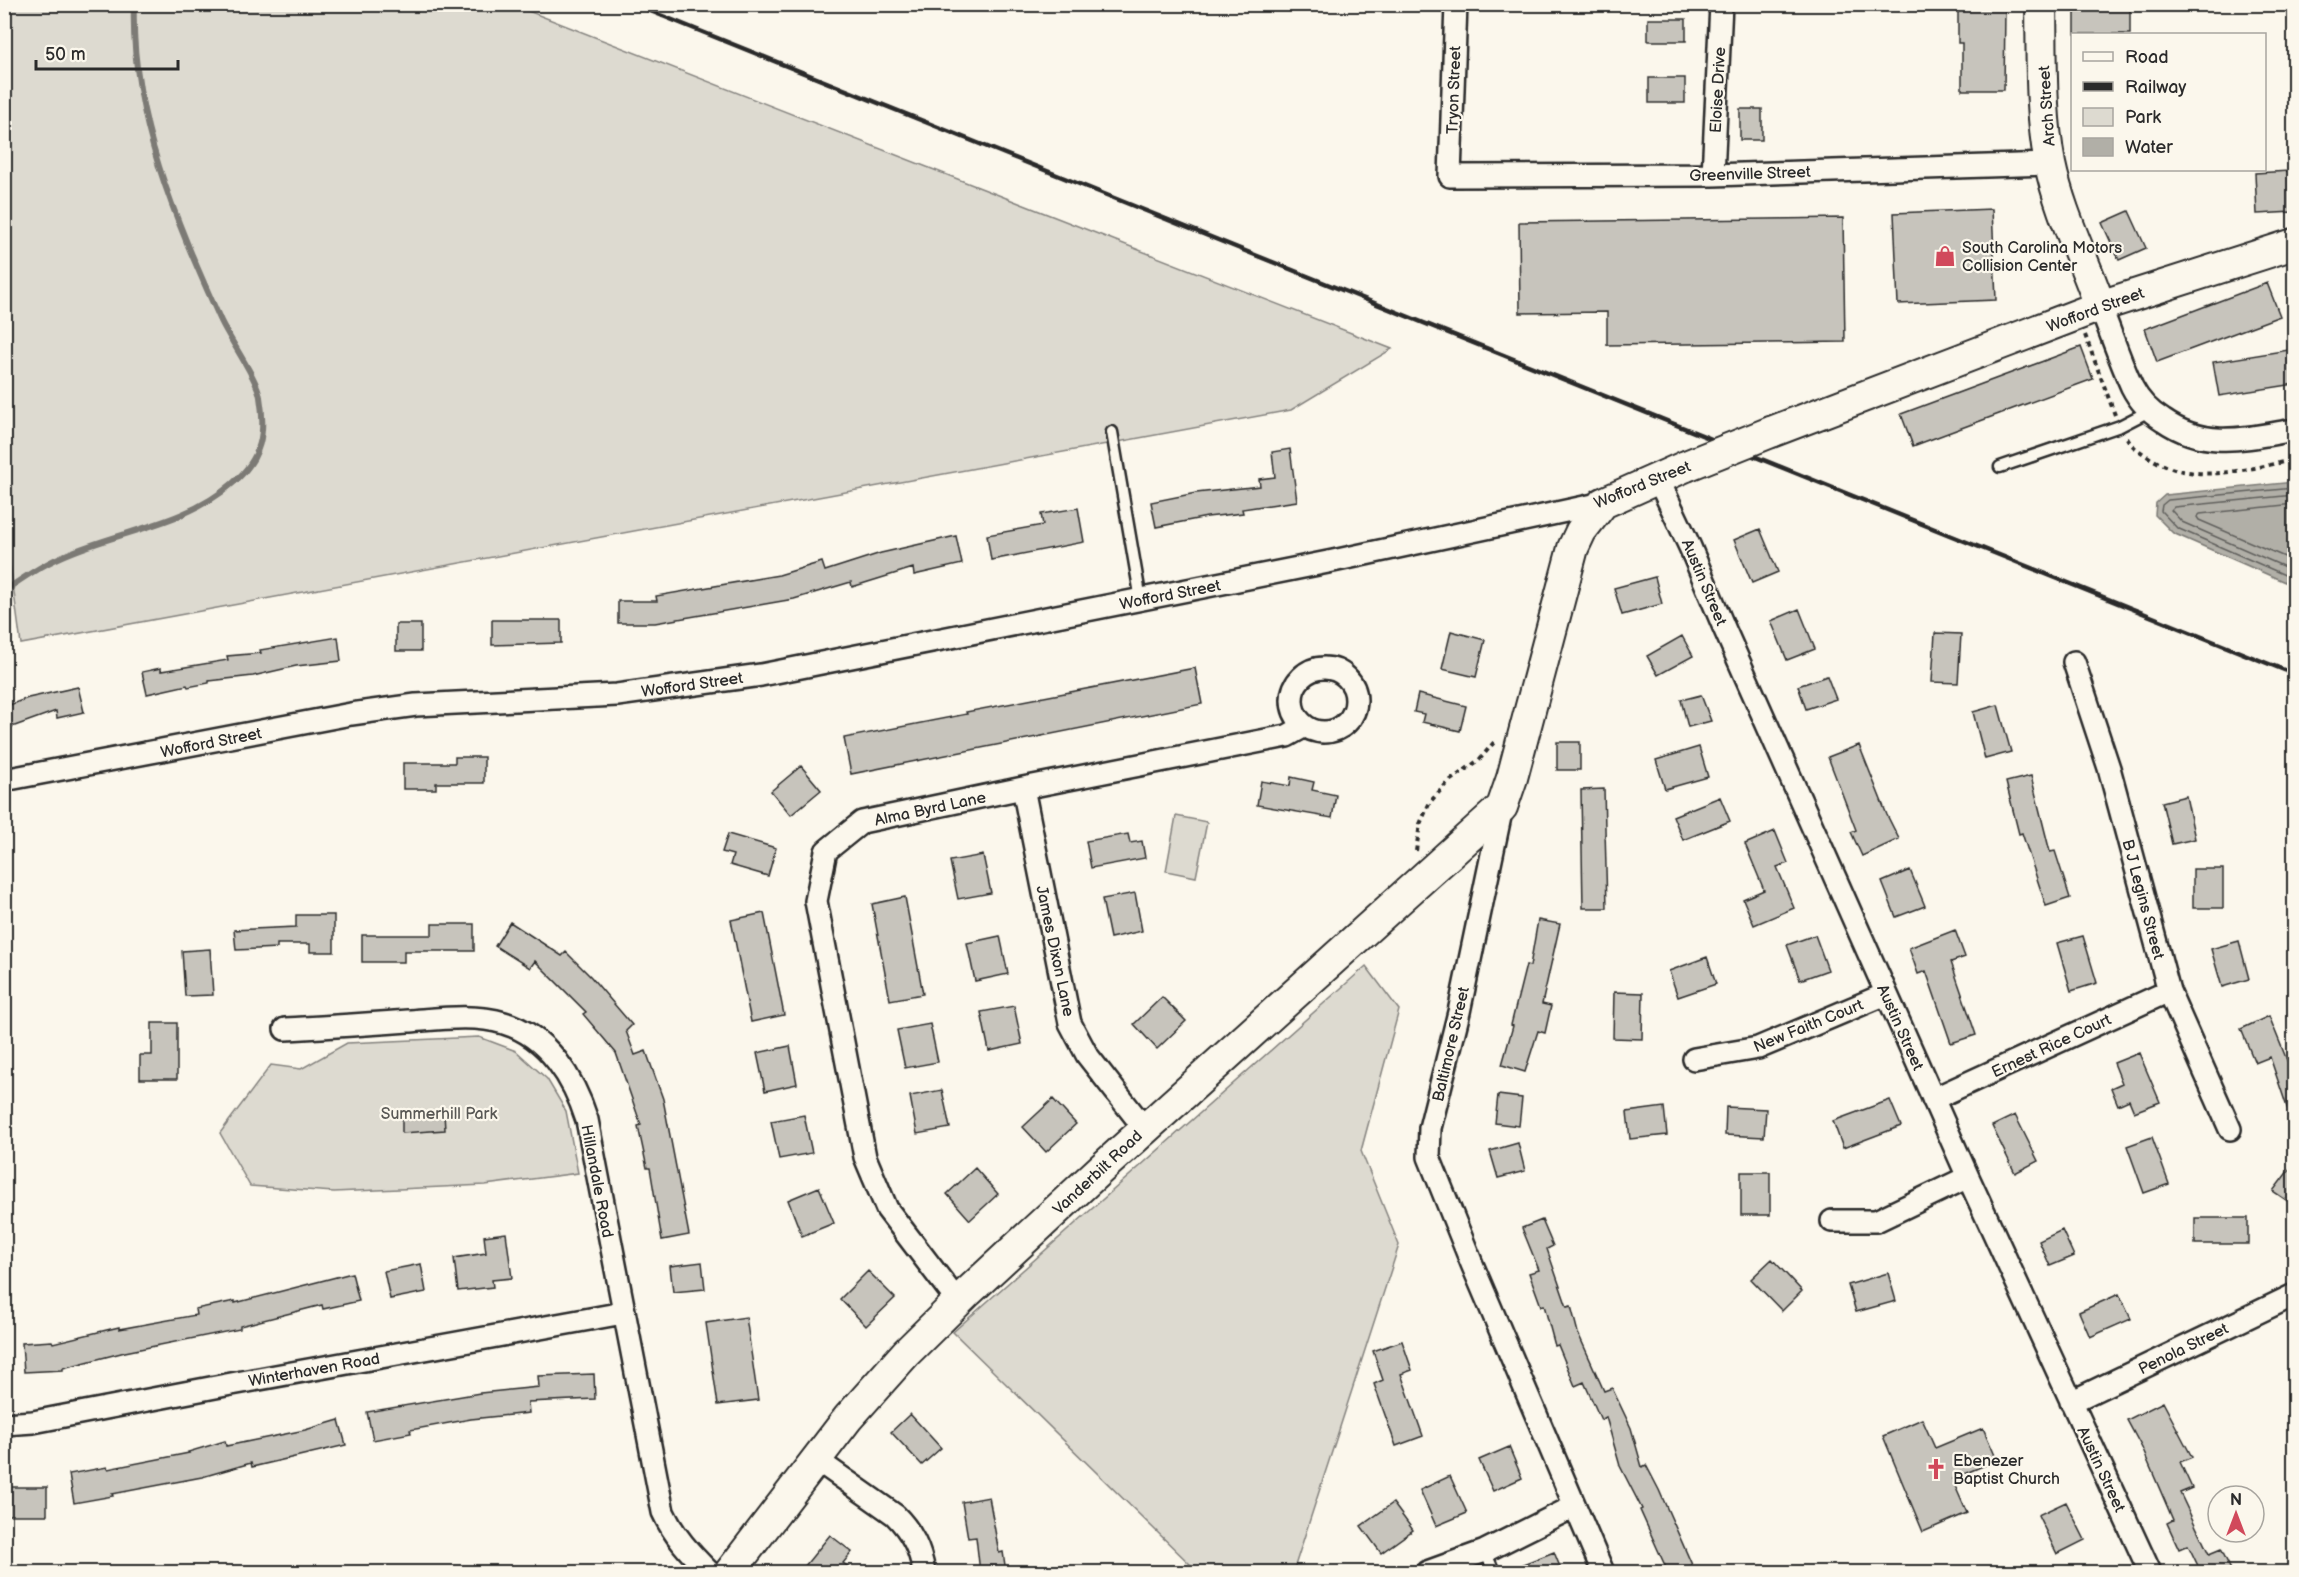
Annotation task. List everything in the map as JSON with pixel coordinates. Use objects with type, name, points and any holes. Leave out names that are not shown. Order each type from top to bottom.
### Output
[{"type":"street","name":"Tryon Street","points":[[1450,176],[1456,4]]},
{"type":"street","name":"Eloise Drive","points":[[1713,175],[1721,4]]},
{"type":"street","name":"Arch Street","points":[[2041,4],[2044,123],[2050,164],[2060,203],[2100,306]]},
{"type":"street","name":"Greenville Street","points":[[1450,176],[1713,175],[2050,164]]},
{"type":"street","name":"Wofford Street","points":[[4,780],[351,714],[416,705],[616,695],[693,686],[855,657],[1141,600],[1603,503],[1771,432],[2100,306],[2295,244]]},
{"type":"street","points":[[2100,306],[2133,389],[2149,411],[2178,431],[2202,438],[2232,441],[2295,430]]},
{"type":"street","name":"Austin Street","points":[[1658,479],[1968,1178],[2150,1572]]},
{"type":"street","name":"Baltimore Street","points":[[1603,503],[1581,531],[1573,548],[1512,778],[1502,807],[1459,1011],[1430,1128],[1428,1147],[1429,1156],[1472,1264],[1603,1572]]},
{"type":"street","name":"B J Legins Street","points":[[2074,662],[2109,768],[2169,991],[2230,1129]]},
{"type":"street","name":"Alma Byrd Lane","points":[[958,1302],[887,1209],[864,1157],[816,901],[826,851],[862,822],[1287,736],[1305,726]]},
{"type":"street","name":"James Dixon Lane","points":[[1023,788],[1070,1023],[1087,1055],[1145,1129]]},
{"type":"street","name":"Vanderbilt Road","points":[[730,1572],[848,1418],[906,1353],[1145,1129],[1502,807]]},
{"type":"street","name":"Ernest Rice Court","points":[[1933,1099],[2169,991]]},
{"type":"street","name":"New Faith Court","points":[[1694,1059],[1758,1048],[1886,994]]},
{"type":"street","name":"Hillandale Road","points":[[285,1029],[459,1018],[504,1023],[524,1032],[542,1045],[564,1070],[580,1099],[586,1120],[663,1512],[671,1530],[683,1546],[709,1572]]},
{"type":"street","points":[[1832,1221],[1876,1221],[1968,1178]]},
{"type":"street","name":"Penola Street","points":[[2071,1402],[2295,1295]]},
{"type":"street","name":"Winterhaven Road","points":[[4,1424],[33,1422],[623,1313]]},
{"type":"street","points":[[817,1460],[895,1515],[905,1525],[919,1548],[924,1572]]},
{"type":"street","points":[[1427,1572],[1485,1551],[1575,1506]]},
{"type":"lane","points":[[2000,467],[2120,426],[2149,411]]},
{"type":"lane","points":[[1112,432],[1141,600]]},
{"type":"lane","points":[[1485,1551],[1494,1572]]},
{"type":"path","points":[[1413,857],[1417,848],[1420,824],[1430,802],[1448,782],[1479,760],[1498,738]]},
{"type":"green space","points":[[4,5],[513,5],[1392,349],[1291,410],[21,644],[4,519]]},
{"type":"green space","points":[[1176,816],[1207,822],[1196,877],[1166,871]]},
{"type":"green space","points":[[1366,966],[1399,1010],[1361,1151],[1399,1245],[1293,1572],[1198,1572],[953,1332]]},
{"type":"green space","name":"Summerhill Park","points":[[479,1037],[516,1051],[547,1079],[566,1111],[578,1173],[485,1185],[334,1192],[250,1186],[220,1133],[271,1065],[301,1069],[347,1043]]},
{"type":"water","points":[[2294,482],[2294,586],[2173,533],[2155,515],[2156,503],[2165,495]]},
{"type":"building","points":[[2075,8],[2130,8],[2130,33],[2075,33]]},
{"type":"building","points":[[1958,9],[2005,9],[2004,90],[1962,90],[1962,43],[1958,43]]},
{"type":"building","points":[[1648,19],[1686,19],[1686,41],[1648,41]]},
{"type":"building","points":[[1649,78],[1685,78],[1685,103],[1649,103]]},
{"type":"building","points":[[1740,109],[1762,109],[1762,140],[1740,140]]},
{"type":"building","points":[[2290,171],[2293,212],[2257,214],[2255,173]]},
{"type":"building","name":"South Carolina Motors Collision Center","points":[[1992,209],[1996,300],[1898,304],[1894,213]]},
{"type":"building","points":[[2129,211],[2146,248],[2119,260],[2102,223]]},
{"type":"building","points":[[1843,218],[1845,342],[1607,345],[1607,312],[1520,313],[1519,222]]},
{"type":"building","points":[[2267,283],[2280,316],[2157,362],[2145,329]]},
{"type":"building","points":[[2081,347],[2093,379],[1913,446],[1901,414]]},
{"type":"building","points":[[2295,349],[2295,384],[2219,396],[2213,362]]},
{"type":"building","points":[[1290,449],[1297,501],[1242,509],[1243,513],[1156,527],[1151,502],[1196,493],[1260,486],[1259,479],[1275,477],[1272,452]]},
{"type":"building","points":[[1078,508],[1084,542],[991,560],[987,535],[1043,525],[1041,514]]},
{"type":"building","points":[[1760,529],[1778,572],[1752,583],[1734,540]]},
{"type":"building","points":[[956,536],[962,564],[914,575],[913,568],[852,587],[851,582],[794,599],[655,623],[618,623],[618,601],[657,601],[656,596],[779,575],[822,562],[825,571],[881,553]]},
{"type":"building","points":[[1655,577],[1662,604],[1622,615],[1614,588]]},
{"type":"building","points":[[1799,609],[1815,649],[1787,660],[1771,621]]},
{"type":"building","points":[[492,620],[561,620],[561,643],[492,645]]},
{"type":"building","points":[[396,624],[421,624],[421,651],[396,651]]},
{"type":"building","points":[[1451,631],[1485,640],[1476,677],[1442,669]]},
{"type":"building","points":[[1935,633],[1961,634],[1958,683],[1932,682]]},
{"type":"building","points":[[1682,636],[1693,656],[1658,675],[1647,656]]},
{"type":"building","points":[[338,637],[341,661],[296,666],[253,676],[209,681],[209,683],[188,687],[187,685],[147,694],[142,672],[228,660],[227,656],[261,653],[260,650]]},
{"type":"building","points":[[1195,668],[1202,704],[851,774],[844,738]]},
{"type":"building","points":[[1827,676],[1836,699],[1806,709],[1798,686]]},
{"type":"building","points":[[78,687],[84,712],[57,718],[56,711],[12,727],[4,707],[28,698]]},
{"type":"building","points":[[1418,694],[1466,706],[1460,731],[1422,722],[1424,714],[1414,712]]},
{"type":"building","points":[[1701,695],[1711,721],[1688,727],[1681,700]]},
{"type":"building","points":[[1998,705],[2011,752],[1985,759],[1973,712]]},
{"type":"building","points":[[1557,742],[1580,742],[1580,770],[1557,770]]},
{"type":"building","points":[[1859,745],[1899,839],[1862,856],[1851,832],[1856,830],[1828,757]]},
{"type":"building","points":[[1699,747],[1708,777],[1665,789],[1656,760]]},
{"type":"building","points":[[455,757],[484,757],[484,783],[436,783],[436,789],[403,789],[403,763],[455,763]]},
{"type":"building","points":[[801,766],[821,790],[791,815],[771,791]]},
{"type":"building","points":[[2031,776],[2050,852],[2055,851],[2070,898],[2046,906],[2022,833],[2019,834],[2006,782]]},
{"type":"building","points":[[1291,777],[1314,782],[1312,790],[1336,795],[1332,818],[1257,805],[1261,781],[1290,786]]},
{"type":"building","points":[[1604,789],[1607,908],[1583,908],[1581,790]]},
{"type":"building","points":[[2186,796],[2195,839],[2172,844],[2162,802]]},
{"type":"building","points":[[1720,797],[1730,821],[1683,840],[1673,816]]},
{"type":"building","points":[[1775,831],[1788,863],[1777,867],[1794,908],[1754,925],[1743,899],[1764,890],[1745,844]]},
{"type":"building","points":[[728,834],[776,848],[768,876],[730,865],[733,855],[722,852]]},
{"type":"building","points":[[1128,834],[1130,843],[1142,841],[1145,858],[1091,868],[1086,841]]},
{"type":"building","points":[[983,855],[991,893],[958,899],[950,861]]},
{"type":"building","points":[[2193,869],[2223,869],[2223,908],[2193,908]]},
{"type":"building","points":[[1910,870],[1925,906],[1896,917],[1882,882]]},
{"type":"building","points":[[1135,893],[1142,931],[1110,938],[1102,899]]},
{"type":"building","points":[[905,897],[923,994],[890,1000],[872,904]]},
{"type":"building","points":[[764,913],[784,1015],[751,1022],[731,920]]},
{"type":"building","points":[[296,915],[334,915],[334,952],[310,952],[310,944],[277,944],[277,948],[236,950],[234,930],[296,927]]},
{"type":"building","points":[[1538,920],[1560,924],[1542,1004],[1551,1006],[1545,1033],[1538,1031],[1525,1072],[1502,1065],[1526,965],[1530,966]]},
{"type":"building","points":[[510,922],[562,956],[566,952],[632,1025],[626,1031],[635,1055],[646,1051],[663,1099],[689,1235],[662,1240],[650,1168],[647,1168],[638,1126],[641,1125],[616,1053],[583,1014],[586,1012],[535,961],[530,968],[495,946]]},
{"type":"building","points":[[432,924],[474,924],[474,951],[404,951],[404,962],[362,962],[362,935],[432,935]]},
{"type":"building","points":[[1955,930],[1965,957],[1951,962],[1976,1035],[1951,1043],[1926,971],[1918,974],[1909,948]]},
{"type":"building","points":[[1815,935],[1828,970],[1800,980],[1787,945]]},
{"type":"building","points":[[1000,936],[1008,974],[975,981],[967,943]]},
{"type":"building","points":[[2083,936],[2097,983],[2071,991],[2057,943]]},
{"type":"building","points":[[2239,941],[2249,979],[2222,987],[2211,949]]},
{"type":"building","points":[[210,949],[213,995],[185,996],[182,951]]},
{"type":"building","points":[[1707,957],[1716,984],[1678,997],[1669,971]]},
{"type":"building","points":[[1614,992],[1643,993],[1642,1039],[1613,1038]]},
{"type":"building","points":[[1162,997],[1186,1021],[1157,1049],[1134,1024]]},
{"type":"building","points":[[1014,1006],[1022,1044],[989,1051],[981,1012]]},
{"type":"building","points":[[2269,1016],[2295,1080],[2295,1121],[2292,1122],[2270,1057],[2255,1063],[2241,1029]]},
{"type":"building","points":[[152,1023],[177,1023],[177,1079],[140,1079],[140,1055],[152,1055]]},
{"type":"building","points":[[930,1024],[938,1062],[905,1068],[897,1030]]},
{"type":"building","points":[[790,1046],[797,1084],[765,1091],[757,1053]]},
{"type":"building","points":[[2139,1053],[2160,1102],[2134,1112],[2129,1100],[2118,1105],[2111,1088],[2122,1083],[2114,1063]]},
{"type":"building","points":[[942,1090],[950,1128],[917,1134],[910,1096]]},
{"type":"building","points":[[1498,1095],[1522,1098],[1519,1126],[1495,1123]]},
{"type":"building","points":[[1053,1099],[1076,1124],[1046,1152],[1023,1127]]},
{"type":"building","points":[[1890,1100],[1901,1126],[1843,1148],[1833,1121]]},
{"type":"building","points":[[1664,1107],[1667,1135],[1630,1139],[1627,1112]]},
{"type":"building","points":[[1726,1107],[1766,1109],[1764,1137],[1725,1135]]},
{"type":"building","points":[[444,1113],[445,1130],[402,1133],[402,1114]]},
{"type":"building","points":[[804,1115],[812,1153],[779,1159],[771,1121]]},
{"type":"building","points":[[2015,1115],[2038,1161],[2015,1173],[1992,1126]]},
{"type":"building","points":[[2152,1137],[2169,1184],[2144,1193],[2127,1146]]},
{"type":"building","points":[[1518,1143],[1525,1171],[1498,1178],[1490,1151]]},
{"type":"building","points":[[2295,1162],[2295,1206],[2273,1191]]},
{"type":"building","points":[[975,1168],[998,1194],[970,1220],[947,1194]]},
{"type":"building","points":[[1741,1172],[1770,1172],[1770,1215],[1741,1215]]},
{"type":"building","points":[[819,1187],[834,1223],[802,1236],[788,1200]]},
{"type":"building","points":[[2195,1218],[2248,1218],[2248,1244],[2195,1244]]},
{"type":"building","points":[[1542,1220],[1553,1246],[1547,1249],[1567,1307],[1571,1306],[1578,1333],[1604,1391],[1612,1388],[1631,1428],[1642,1467],[1646,1465],[1659,1490],[1692,1565],[1677,1572],[1668,1572],[1640,1510],[1642,1509],[1620,1466],[1606,1417],[1601,1420],[1584,1382],[1575,1386],[1558,1345],[1555,1346],[1544,1305],[1541,1306],[1529,1273],[1539,1270],[1522,1228]]},
{"type":"building","points":[[2062,1230],[2074,1256],[2050,1266],[2039,1241]]},
{"type":"building","points":[[506,1233],[512,1278],[492,1280],[493,1287],[458,1291],[454,1258],[486,1253],[484,1236]]},
{"type":"building","points":[[1772,1259],[1802,1291],[1782,1311],[1751,1279]]},
{"type":"building","points":[[702,1262],[705,1289],[673,1292],[670,1266]]},
{"type":"building","points":[[421,1264],[426,1292],[390,1299],[384,1271]]},
{"type":"building","points":[[868,1271],[895,1298],[866,1326],[840,1299]]},
{"type":"building","points":[[352,1273],[359,1301],[323,1309],[322,1305],[240,1326],[240,1329],[125,1352],[63,1368],[63,1370],[24,1372],[22,1343],[52,1341],[53,1343],[119,1327],[119,1329],[196,1315],[195,1309],[235,1301],[235,1303]]},
{"type":"building","points":[[1888,1273],[1896,1301],[1856,1312],[1848,1285]]},
{"type":"building","points":[[2119,1294],[2131,1319],[2090,1337],[2079,1312]]},
{"type":"building","points":[[746,1317],[758,1400],[718,1405],[706,1323]]},
{"type":"building","points":[[1402,1341],[1412,1370],[1401,1374],[1423,1436],[1396,1446],[1374,1384],[1383,1380],[1373,1351]]},
{"type":"building","points":[[594,1374],[595,1399],[528,1402],[529,1413],[471,1419],[410,1430],[411,1433],[373,1440],[367,1412],[480,1393],[539,1387],[538,1376]]},
{"type":"building","points":[[2163,1402],[2192,1457],[2180,1462],[2192,1488],[2180,1493],[2209,1554],[2221,1549],[2232,1572],[2201,1572],[2188,1545],[2179,1549],[2167,1523],[2173,1520],[2142,1448],[2127,1420]]},
{"type":"building","points":[[910,1414],[941,1448],[922,1465],[891,1432]]},
{"type":"building","name":"Ebenezer Baptist Church","points":[[1922,1419],[1935,1448],[1983,1428],[1997,1460],[1952,1479],[1967,1513],[1923,1532],[1883,1436]]},
{"type":"building","points":[[339,1420],[346,1445],[252,1467],[251,1463],[202,1477],[74,1503],[69,1474],[189,1453],[225,1441],[226,1446],[305,1430]]},
{"type":"building","points":[[1509,1447],[1522,1478],[1493,1491],[1479,1460]]},
{"type":"building","points":[[1450,1476],[1467,1513],[1436,1526],[1420,1490]]},
{"type":"building","points":[[4,1487],[47,1487],[47,1515],[4,1515]]},
{"type":"building","points":[[989,1497],[999,1553],[1003,1552],[1006,1572],[980,1572],[976,1537],[968,1538],[962,1502]]},
{"type":"building","points":[[2066,1502],[2085,1540],[2057,1554],[2038,1515]]},
{"type":"building","points":[[1393,1503],[1413,1530],[1381,1553],[1361,1526]]},
{"type":"building","points":[[830,1535],[852,1552],[843,1563],[856,1572],[800,1572]]},
{"type":"building","points":[[1554,1552],[1562,1572],[1505,1571]]},
{"type":"waterway","points":[[4,591],[63,556],[194,509],[214,497],[243,474],[260,444],[262,410],[258,390],[221,321],[204,283],[159,167],[140,87],[135,46],[134,4]]},
{"type":"railway","points":[[633,4],[2294,674]]},
{"type":"place","name":"South Carolina Motors Collision Center","points":[[1945,256]]},
{"type":"place","name":"Ebenezer Baptist Church","points":[[1936,1469]]}]
